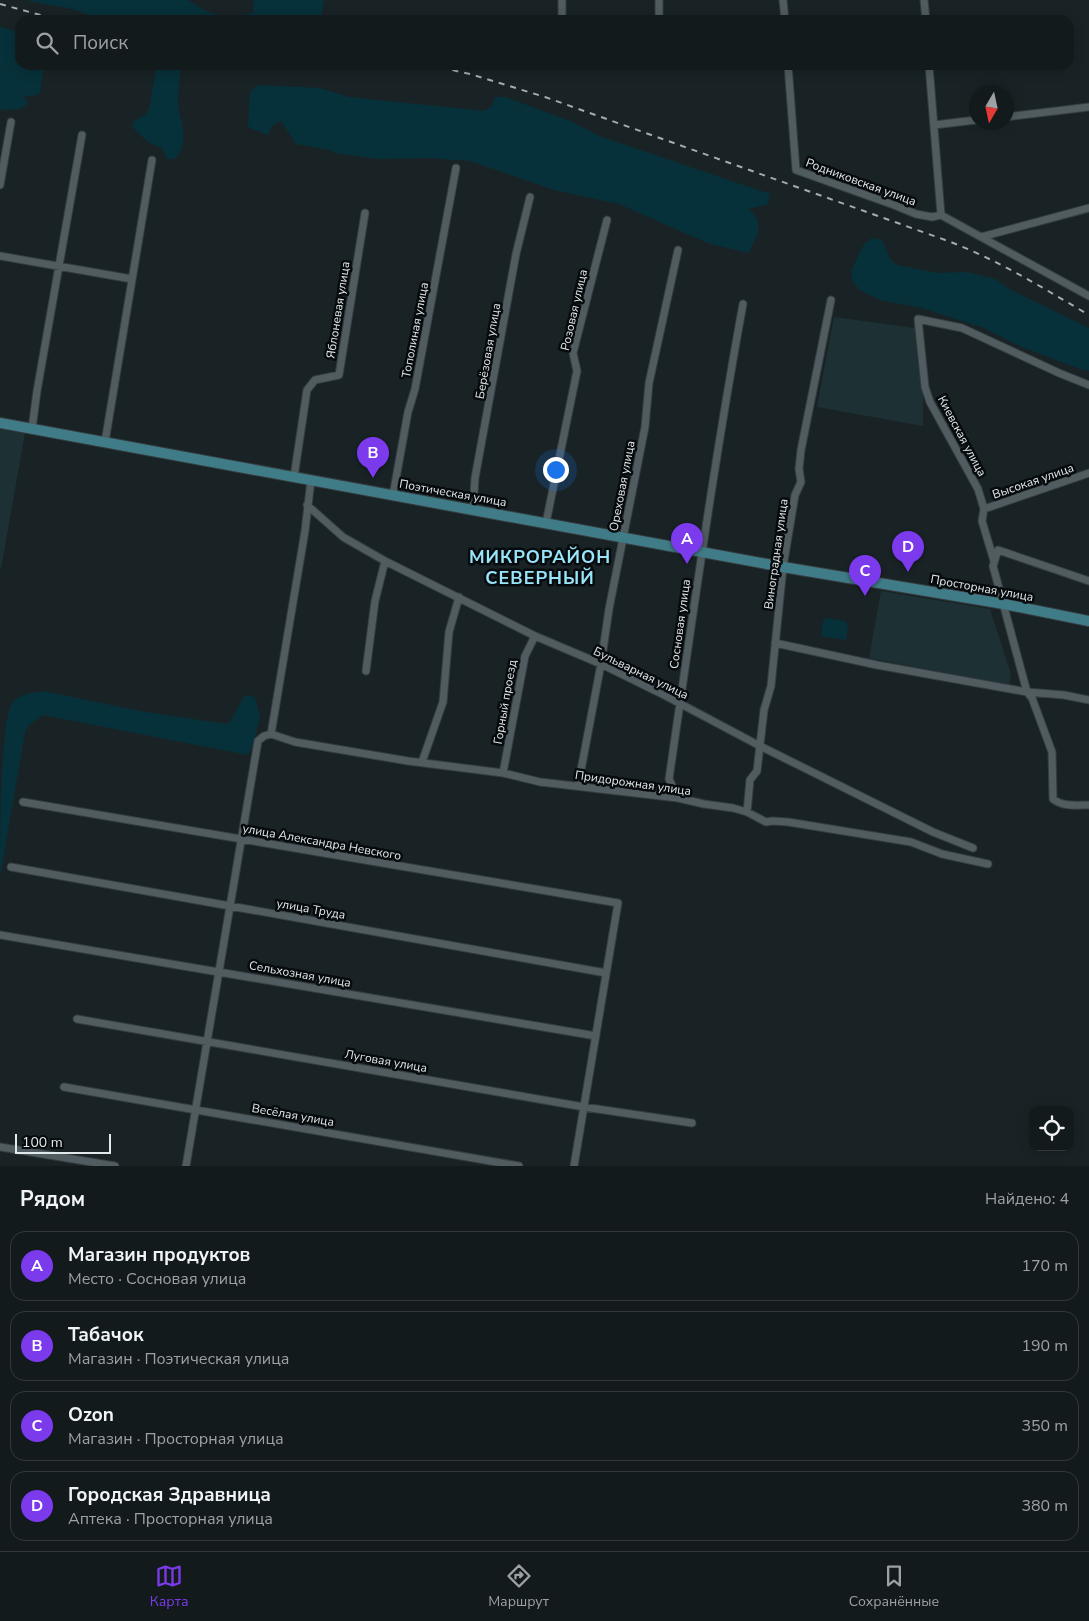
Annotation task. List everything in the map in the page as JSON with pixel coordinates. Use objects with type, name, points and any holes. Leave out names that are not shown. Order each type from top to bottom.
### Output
[{"type":"street","points":[[562,0],[562,15]]},
{"type":"street","points":[[659,0],[659,15]]},
{"type":"street","points":[[783,0],[784,15]]},
{"type":"street","points":[[924,0],[926,15]]},
{"type":"street","name":"Родниковская улица","points":[[788,70],[796,170],[916,214],[932,217],[941,215],[1089,296]]},
{"type":"street","points":[[930,70],[941,215]]},
{"type":"street","points":[[1014,115],[1089,107]]},
{"type":"street","points":[[934,125],[969,121]]},
{"type":"street","points":[[0,185],[11,122]]},
{"type":"street","points":[[32,429],[37,390],[82,135]]},
{"type":"street","points":[[105,442],[152,160]]},
{"type":"street","name":"Тополиная улица","points":[[392,495],[418,370],[456,168]]},
{"type":"street","name":"Берёзовая улица","points":[[472,510],[516,254],[530,197]]},
{"type":"street","points":[[981,237],[1089,208]]},
{"type":"street","name":"Яблоневая улица","points":[[294,477],[307,390],[315,380],[339,375],[365,214]]},
{"type":"street","name":"Розовая улица","points":[[546,523],[577,371],[573,353],[607,220]]},
{"type":"street","name":"Ореховая улица","points":[[578,786],[645,428],[649,383],[678,250]]},
{"type":"street","points":[[0,256],[132,279]]},
{"type":"street","name":"Виноградная улица","points":[[747,812],[750,780],[756,771],[764,710],[771,686],[783,567],[796,495],[801,482],[799,469],[801,450],[831,300]]},
{"type":"street","name":"Сосновая улица","points":[[678,798],[669,780],[701,552],[724,406],[743,304]]},
{"type":"street","name":"Киевская улица","points":[[1089,385],[962,328],[918,319],[925,387],[930,402],[978,489],[984,509],[982,521],[1027,692],[1032,698],[1052,752],[1053,799],[1058,803],[1066,805],[1089,805]]},
{"type":"street","name":"Поэтическая улица","points":[[0,423],[783,567]]},
{"type":"street","name":"Высокая улица","points":[[984,509],[1089,473]]},
{"type":"street","points":[[186,1166],[258,741],[264,736],[271,734],[305,530],[311,480]]},
{"type":"street","name":"Бульварная улица","points":[[307,505],[342,537],[385,561],[535,636],[601,664],[933,832],[973,848]]},
{"type":"street","points":[[994,561],[998,550],[1089,581]]},
{"type":"street","points":[[366,671],[375,601],[385,561]]},
{"type":"street","name":"Просторная улица","points":[[783,567],[1004,604],[1089,621]]},
{"type":"street","points":[[422,762],[443,702],[449,632],[459,598]]},
{"type":"street","name":"Горный проезд","points":[[504,773],[525,656],[535,636]]},
{"type":"street","points":[[775,643],[877,665],[1027,692],[1064,695],[1089,700]]},
{"type":"street","name":"Придорожная улица","points":[[271,734],[294,742],[504,773],[540,782],[678,798],[747,812],[766,822],[788,822],[911,842],[942,854],[988,864]]},
{"type":"street","name":"улица Александра Невского","points":[[23,802],[618,904],[606,972]]},
{"type":"street","name":"улица Труда","points":[[11,867],[606,972]]},
{"type":"street","name":"Сельхозная улица","points":[[0,935],[596,1036]]},
{"type":"street","points":[[574,1166],[606,972]]},
{"type":"street","name":"Луговая улица","points":[[78,1019],[584,1107],[692,1123]]},
{"type":"street","name":"Весёлая улица","points":[[64,1087],[519,1166]]},
{"type":"street","points":[[0,1147],[115,1166]]},
{"type":"shaded area","points":[[27,0],[188,0],[204,10],[218,15],[91,15],[68,8]]},
{"type":"shaded area","points":[[254,0],[324,0],[322,15],[238,15],[253,13]]},
{"type":"shaded area","points":[[0,27],[15,31],[15,70],[43,70],[40,93],[32,96],[23,95],[28,104],[19,109],[0,110]]},
{"type":"shaded area","points":[[156,70],[181,70],[178,107],[183,131],[183,143],[176,158],[167,159],[162,148],[148,142],[132,127],[133,122],[146,114],[149,109]]},
{"type":"shaded area","points":[[258,85],[320,88],[349,97],[484,111],[492,106],[495,97],[505,97],[570,121],[599,136],[770,194],[768,204],[748,209],[754,214],[759,224],[757,235],[749,253],[710,244],[619,204],[554,190],[470,161],[428,158],[379,159],[334,153],[331,150],[296,144],[281,121],[272,126],[268,135],[248,127],[250,92]]},
{"type":"shaded area","points":[[872,238],[882,240],[890,259],[897,265],[937,273],[967,272],[995,279],[1011,290],[1089,328],[1089,371],[1022,347],[984,328],[922,308],[880,300],[860,290],[853,282],[851,271],[864,244]]},
{"type":"shaded area","points":[[834,317],[915,328],[917,357],[923,394],[923,426],[817,407]]},
{"type":"shaded area","points":[[0,429],[25,433],[1,569],[0,569]]},
{"type":"shaded area","points":[[881,591],[990,609],[1011,674],[1009,685],[869,658]]},
{"type":"shaded area","points":[[827,618],[845,621],[848,626],[846,640],[821,636],[823,621]]},
{"type":"shaded area","points":[[43,691],[140,711],[226,724],[230,722],[245,695],[255,697],[260,717],[253,745],[248,755],[43,715],[29,725],[25,732],[0,877],[3,758],[8,715],[15,700],[26,694]]},
{"type":"railway","points":[[0,4],[41,15]]},
{"type":"railway","points":[[452,70],[545,97],[948,241],[1002,266],[1089,315]]},
{"type":"place","name":"Табачок","points":[[373,478]]},
{"type":"place","name":"Магазин продуктов","points":[[687,564]]},
{"type":"place","name":"Городская Здравница","points":[[908,572]]},
{"type":"place","name":"Ozon","points":[[865,596]]},
{"type":"district","name":"МИКРОРАЙОН СЕВЕРНЫЙ","points":[[540,567]]}]
